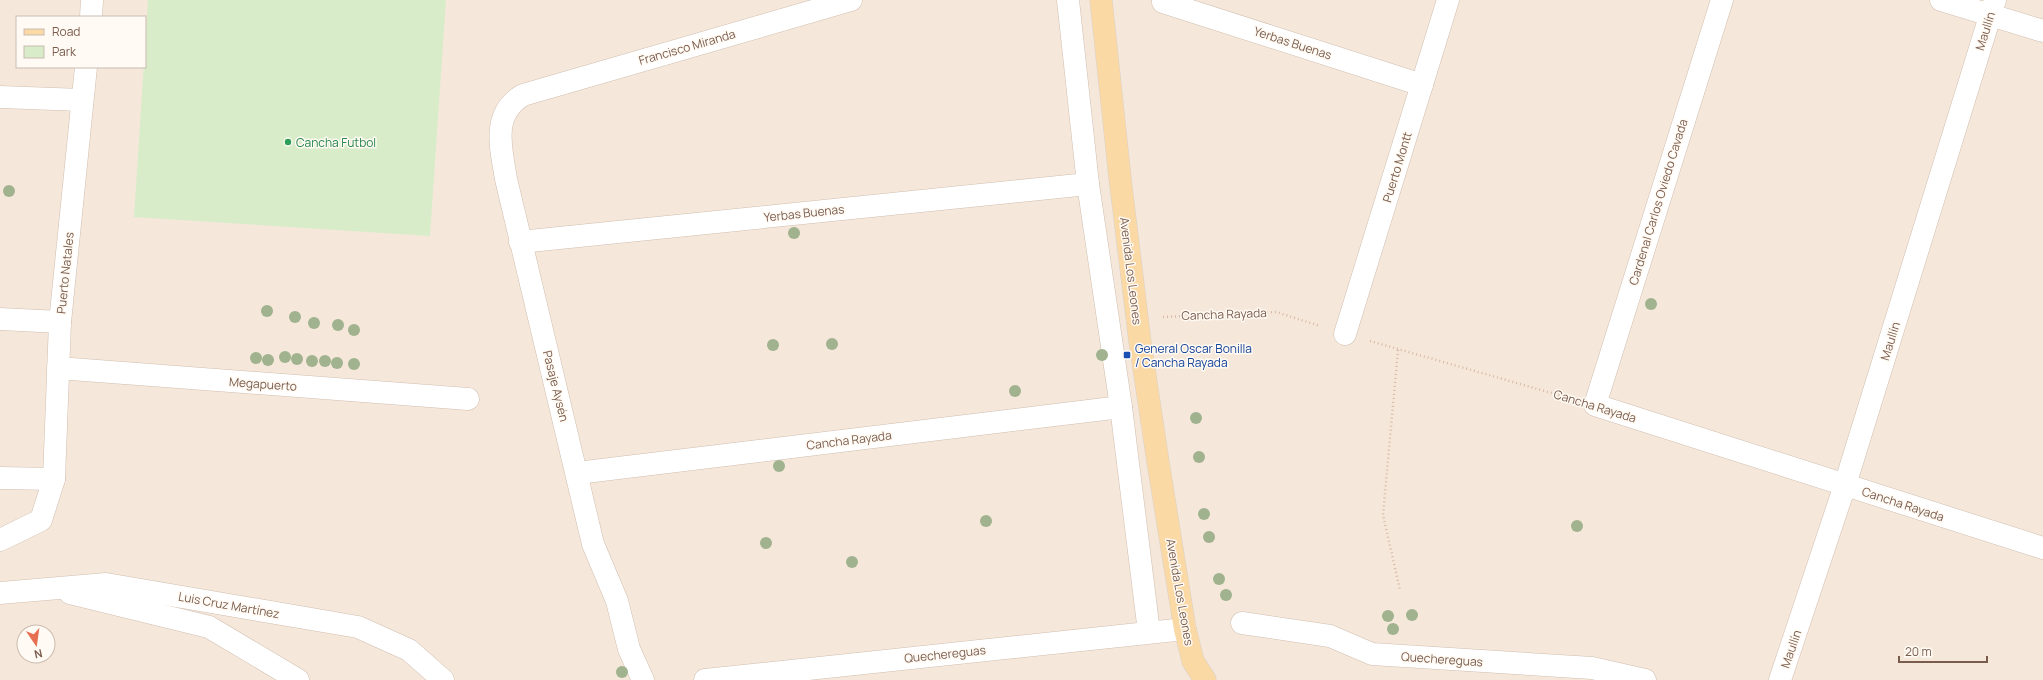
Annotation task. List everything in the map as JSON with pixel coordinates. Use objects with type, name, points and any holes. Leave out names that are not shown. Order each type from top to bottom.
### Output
[{"type":"main road","name":"Avenida Los Leones","points":[[1101,0],[1120,178],[1138,318],[1185,629],[1193,661],[1205,680]]},
{"type":"street","points":[[91,16],[92,0]]},
{"type":"street","name":"Francisco Miranda","points":[[523,95],[851,0]]},
{"type":"street","points":[[1068,0],[1088,184],[1121,407],[1149,632]]},
{"type":"street","name":"Puerto Montt","points":[[1345,334],[1448,0]]},
{"type":"street","name":"Cardenal Carlos Oviedo Cavada","points":[[1595,405],[1722,0]]},
{"type":"street","points":[[1941,0],[1993,7],[2043,31]]},
{"type":"street","name":"Yerbas Buenas","points":[[1163,2],[1422,85]]},
{"type":"street","name":"Maullín","points":[[1780,680],[1845,485],[1993,7]]},
{"type":"street","name":"Puerto Natales","points":[[0,540],[41,520],[54,479],[60,322],[86,68]]},
{"type":"street","name":"Pasaje Aysén","points":[[523,95],[511,102],[505,113],[499,137],[520,242],[593,544],[617,601],[629,649],[643,680]]},
{"type":"street","points":[[0,97],[82,100]]},
{"type":"street","name":"Yerbas Buenas","points":[[520,242],[1088,184]]},
{"type":"street","points":[[0,319],[60,322]]},
{"type":"street","name":"Megapuerto","points":[[58,368],[468,399]]},
{"type":"street","name":"Cancha Rayada","points":[[1595,405],[2043,548]]},
{"type":"street","name":"Cancha Rayada","points":[[577,474],[1121,407]]},
{"type":"street","points":[[0,478],[54,479]]},
{"type":"street","name":"Luis Cruz Martínez","points":[[0,593],[106,584],[358,627],[409,650],[443,680]]},
{"type":"street","points":[[51,589],[209,627],[298,680]]},
{"type":"street","name":"Quechereguas","points":[[1242,623],[1330,636],[1372,654],[1592,668],[1645,680]]},
{"type":"street","name":"Quechereguas","points":[[705,680],[1185,629]]},
{"type":"path","name":"Cancha Rayada","points":[[1138,318],[1276,312],[1398,350],[1595,405]]},
{"type":"path","points":[[1398,350],[1383,515],[1400,590]]},
{"type":"shaded area","points":[[0,0],[2043,0],[2043,680],[0,680]]},
{"type":"green space","name":"Cancha Futbol","points":[[148,0],[446,0],[430,236],[134,217],[144,68],[146,68]]},
{"type":"place","name":"Cancha Futbol","points":[[288,142]]},
{"type":"place","name":"General Oscar Bonilla / Cancha Rayada","points":[[1127,355]]}]
